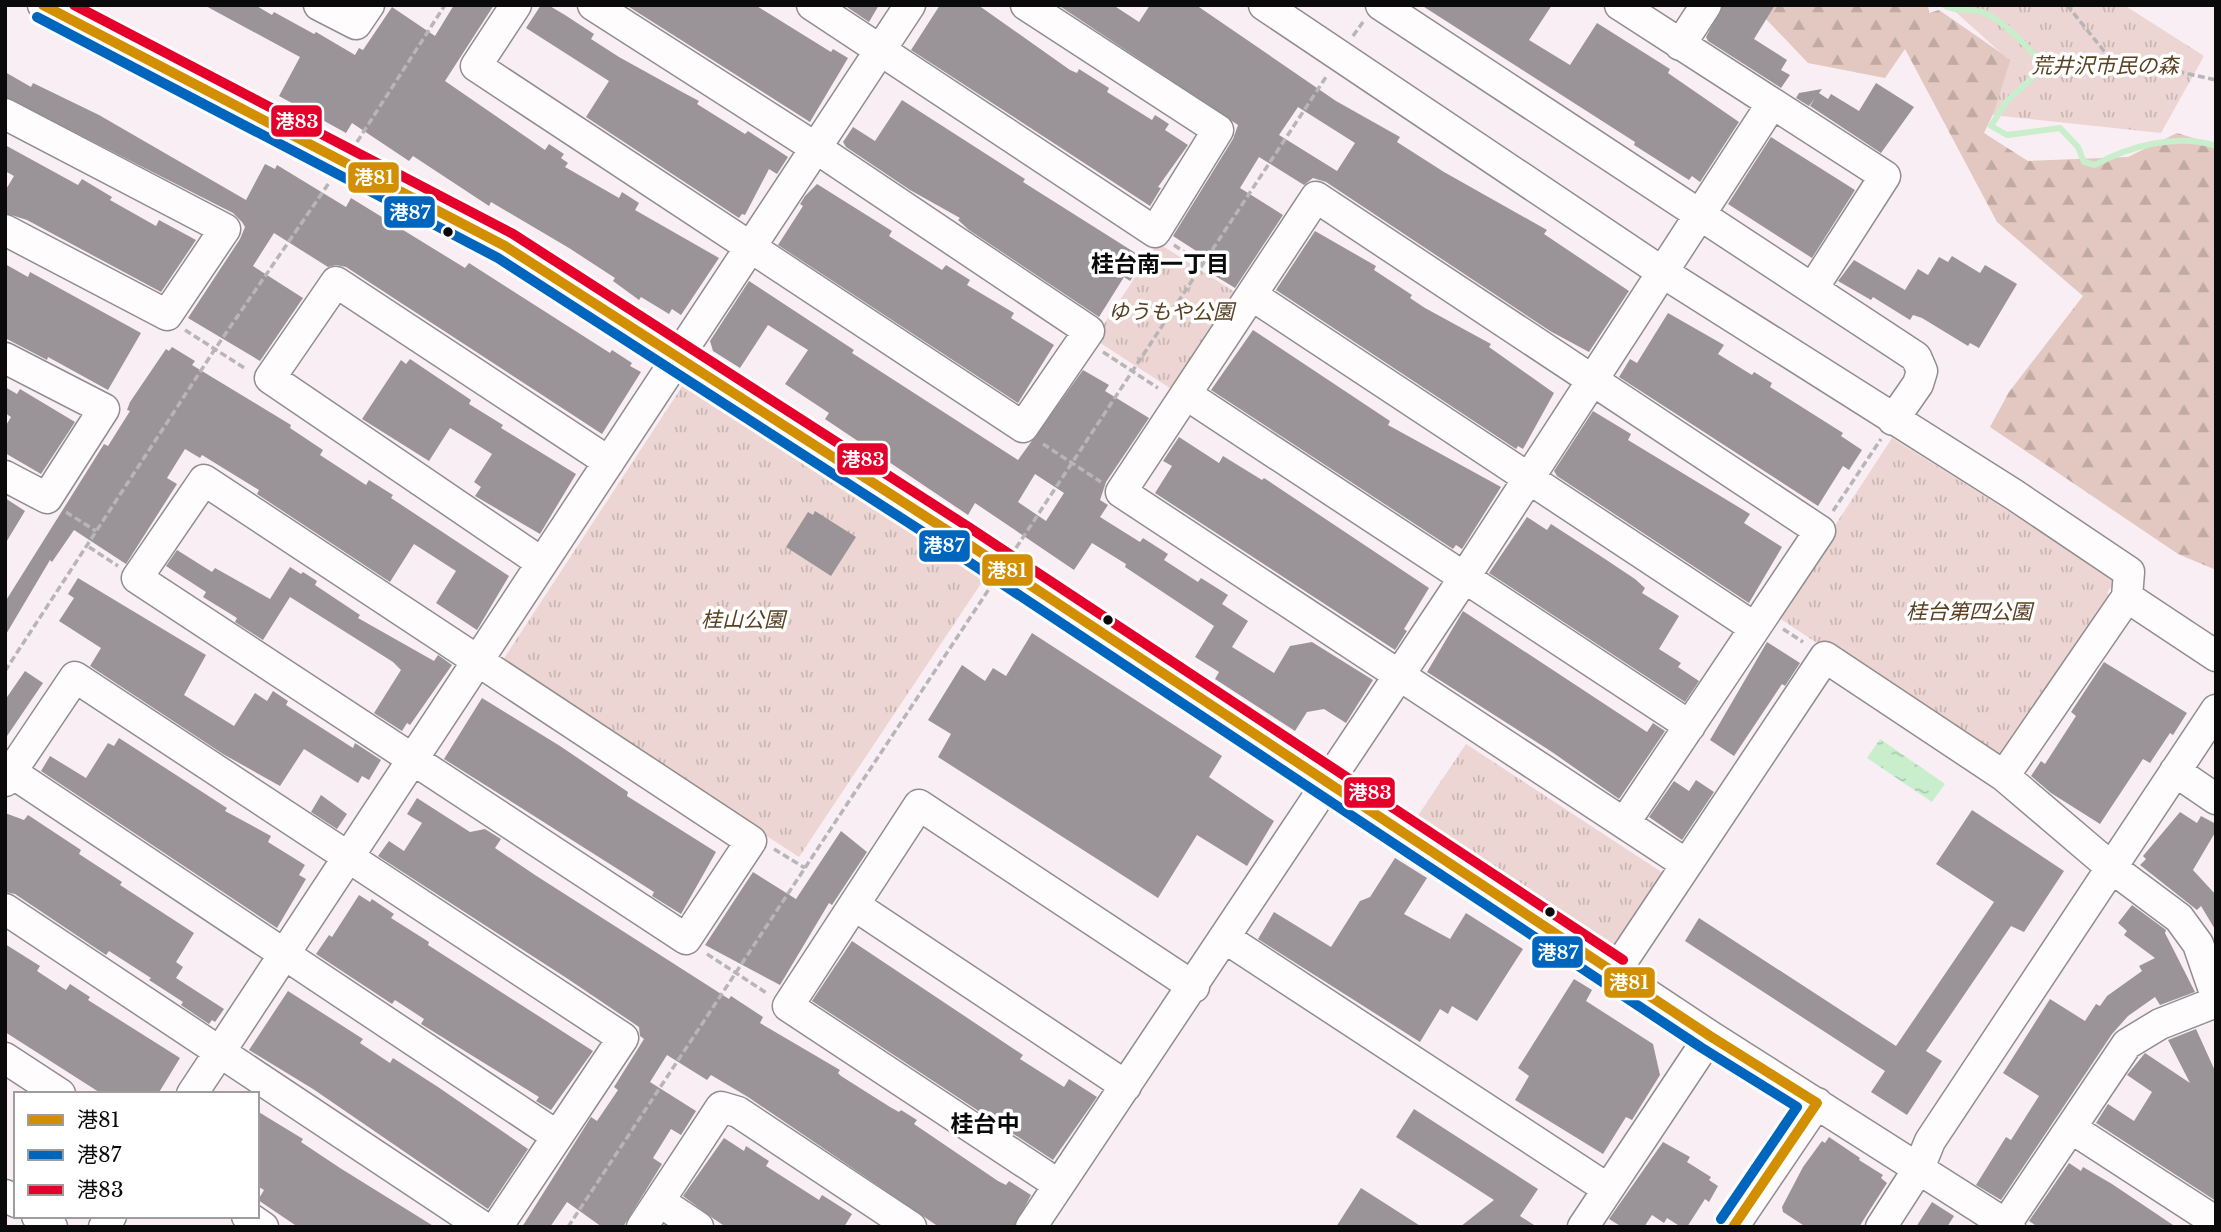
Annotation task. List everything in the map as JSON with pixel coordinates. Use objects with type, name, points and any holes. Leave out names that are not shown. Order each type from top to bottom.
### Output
[{"type":"street","points":[[43,5],[345,160],[505,246],[1002,569],[1710,1036],[2008,1226],[2127,1044],[2160,1024],[2216,1002]]},
{"type":"street","points":[[319,5],[356,24],[369,5]]},
{"type":"street","points":[[516,5],[476,66],[1023,427],[1089,331],[816,148],[593,5]]},
{"type":"street","points":[[813,5],[1155,232],[1218,130],[1026,5]]},
{"type":"street","points":[[193,1092],[910,5]]},
{"type":"street","points":[[1264,5],[1662,272],[2013,494],[2129,572],[2127,597],[2004,776]]},
{"type":"street","points":[[1620,5],[1770,105],[1885,176],[1813,288]]},
{"type":"street","points":[[1680,45],[1706,5]]},
{"type":"street","points":[[1374,10],[1700,214],[1916,357],[1922,371],[1917,384],[1894,420]]},
{"type":"street","points":[[1031,1227],[1194,987],[1325,782],[1464,578],[1770,105]]},
{"type":"street","points":[[5,114],[225,229],[167,315],[5,230]]},
{"type":"street","points":[[1625,822],[1820,531],[1593,378],[1316,197],[1121,492],[1396,676],[1686,864]]},
{"type":"street","points":[[542,563],[270,378],[336,282],[609,462]]},
{"type":"street","points":[[1253,296],[1529,477],[1759,622]]},
{"type":"street","points":[[5,358],[104,409],[47,498],[5,477]]},
{"type":"street","points":[[1187,395],[1690,726]]},
{"type":"street","points":[[204,480],[478,661],[751,841],[686,939],[137,578],[204,480]]},
{"type":"street","points":[[2127,597],[2216,656]]},
{"type":"street","points":[[1615,972],[1825,657],[2004,776],[2112,868],[2179,918],[2198,944],[2216,996]]},
{"type":"street","points":[[497,1227],[622,1038],[75,677],[8,776],[284,954],[557,1136]]},
{"type":"street","points":[[1881,1227],[1919,1168],[1930,1141],[2216,710]]},
{"type":"street","points":[[2175,771],[2216,799]]},
{"type":"street","points":[[1059,1185],[788,1006],[919,805],[1194,987]]},
{"type":"street","points":[[854,905],[1126,1086]]},
{"type":"street","points":[[5,909],[483,1227]]},
{"type":"street","points":[[1224,937],[1608,1189]]},
{"type":"street","points":[[1583,1227],[1710,1036]]},
{"type":"street","points":[[5,1058],[57,1092]]},
{"type":"street","points":[[1733,1227],[1817,1102]]},
{"type":"street","points":[[642,1227],[721,1107],[738,1112],[911,1227]]},
{"type":"street","points":[[2071,1128],[2216,1222]]},
{"type":"street","points":[[659,1201],[698,1227]]},
{"type":"path","points":[[5,671],[215,349],[345,160],[445,5]]},
{"type":"path","points":[[2067,5],[2108,56],[2216,80]]},
{"type":"path","points":[[568,1227],[1202,264],[1340,56],[1374,10]]},
{"type":"path","points":[[1155,232],[1202,264]]},
{"type":"path","points":[[167,315],[261,379],[270,378]]},
{"type":"path","points":[[1084,339],[1133,371]]},
{"type":"path","points":[[1820,531],[1894,420]]},
{"type":"path","points":[[1023,427],[1028,435],[1121,492]]},
{"type":"path","points":[[47,498],[96,531]]},
{"type":"path","points":[[88,547],[137,578]]},
{"type":"path","points":[[1759,622],[1825,657]]},
{"type":"path","points":[[751,841],[758,839],[805,868]]},
{"type":"path","points":[[686,939],[788,1006]]},
{"type":"green space","points":[[1767,5],[1928,5],[1929,13],[1939,10],[2017,64],[1984,133],[2028,161],[2128,157],[2177,133],[2216,145],[2216,570],[2178,554],[1990,427],[2009,392],[2083,296],[1997,222],[1905,49],[1885,78],[1808,63],[1765,18]]},
{"type":"green space","name":"荒井沢市民の森","points":[[1948,5],[2124,5],[2204,56],[2161,133],[1993,115],[2010,61]]},
{"type":"green space","name":"ゆうもや公園","points":[[1158,243],[1241,296],[1176,392],[1094,339]]},
{"type":"green space","name":"桂山公園","points":[[685,382],[986,576],[799,857],[501,663]]},
{"type":"green space","name":"桂台第四公園","points":[[1892,438],[2112,576],[2114,582],[2107,593],[2112,596],[2006,757],[1996,759],[1822,643],[1820,645],[1776,616]]},
{"type":"green space","points":[[1466,744],[1663,873],[1615,947],[1417,817]]},
{"type":"water","points":[[1880,739],[1945,784],[1932,802],[1867,758]]},
{"type":"building","points":[[204,5],[255,5],[314,34],[316,32],[355,55],[359,48],[363,50],[392,7],[435,36],[454,5],[494,5],[445,81],[545,150],[549,144],[564,154],[561,158],[568,163],[565,167],[619,198],[622,192],[639,203],[635,210],[719,258],[681,315],[672,309],[669,314],[641,297],[639,300],[613,281],[615,278],[569,248],[491,202],[489,206],[413,156],[409,161],[352,123],[346,133],[279,96],[300,57]]},
{"type":"building","points":[[541,5],[548,5],[565,15],[594,34],[591,39],[619,57],[699,101],[697,104],[745,134],[748,131],[788,157],[777,174],[769,169],[745,215],[742,214],[739,218],[586,117],[609,81],[526,28]]},
{"type":"building","points":[[626,5],[755,5],[831,52],[833,49],[848,58],[810,122]]},
{"type":"building","points":[[844,5],[879,5],[869,22]]},
{"type":"building","points":[[940,5],[978,5],[1070,70],[1077,73],[1079,69],[1109,88],[1107,92],[1152,120],[1155,115],[1169,124],[1165,130],[1188,145],[1158,187],[1161,188],[1150,206],[911,50]]},
{"type":"building","points":[[1058,5],[1113,5],[1139,22],[1150,5],[1196,5],[1336,101],[1400,137],[1397,142],[1547,230],[1544,234],[1629,291],[1589,352],[1550,331],[1326,182],[1313,178],[1304,185],[1259,157],[1240,188],[1283,215],[1235,288],[1209,272],[1215,263],[1173,236],[1233,139],[1238,125]],"holes":[[[1298,107],[1355,143],[1337,171],[1279,135]]]},
{"type":"building","points":[[1421,5],[1552,5],[1529,40],[1570,65],[1597,23],[1670,69],[1668,73],[1739,122],[1700,182],[1692,176],[1689,180],[1634,145],[1635,142]]},
{"type":"building","points":[[1723,5],[1775,5],[1754,39],[1787,60],[1781,70],[1790,75],[1781,88],[1708,41],[1706,37]]},
{"type":"building","points":[[5,72],[31,87],[33,83],[99,115],[246,200],[265,164],[275,169],[277,165],[346,207],[351,198],[465,268],[469,263],[610,353],[612,350],[641,372],[602,434],[346,267],[328,267],[274,233],[253,266],[303,298],[260,361],[188,318],[240,239],[245,227],[242,222],[233,213],[5,97]]},
{"type":"building","points":[[1876,83],[1914,107],[1881,153],[1810,106],[1815,98],[1809,106],[1796,98],[1799,93],[1822,89],[1819,93],[1828,99],[1831,94],[1859,111]]},
{"type":"building","points":[[902,100],[1025,179],[1023,182],[1145,259],[1130,281],[1124,277],[1099,317],[969,230],[958,220],[960,218],[910,190],[846,147],[843,142],[853,127],[875,141]]},
{"type":"building","points":[[1771,137],[1855,190],[1812,258],[1728,204]]},
{"type":"building","points":[[5,145],[78,185],[82,179],[112,197],[110,200],[156,226],[159,220],[196,240],[161,292],[27,220],[5,213],[5,191],[14,176],[5,171]]},
{"type":"building","points":[[817,184],[892,231],[889,236],[942,270],[946,265],[970,280],[967,285],[1014,313],[1011,318],[1054,345],[1018,403],[778,245],[803,206],[800,204],[805,196]]},
{"type":"building","points":[[1315,231],[1376,266],[1374,270],[1412,295],[1410,298],[1491,344],[1489,347],[1554,393],[1523,449],[1518,446],[1516,449],[1276,290]]},
{"type":"building","points":[[1952,256],[1980,273],[1985,265],[2017,284],[1979,348],[1970,343],[1968,346],[1922,318],[1913,315],[1910,320],[1873,297],[1871,300],[1838,281],[1854,260],[1905,290],[1918,269],[1928,275],[1939,257],[1948,262]]},
{"type":"building","points":[[5,264],[28,277],[30,272],[141,333],[108,390],[48,357],[47,360],[5,338]]},
{"type":"building","points":[[749,281],[854,350],[852,353],[1018,460],[1083,370],[1109,385],[1105,391],[1149,418],[1106,482],[1100,500],[1108,505],[1100,517],[1140,542],[1143,538],[1168,554],[1164,560],[1198,582],[1201,578],[1228,595],[1222,604],[1248,621],[1232,647],[1274,673],[1290,646],[1312,642],[1373,680],[1346,723],[1324,709],[1307,712],[1295,731],[1215,679],[1219,672],[1195,657],[1214,626],[1125,567],[1126,564],[1092,543],[1074,570],[975,503],[968,515],[825,419],[829,413],[785,384],[808,350],[768,325],[740,368],[713,351],[710,341]],"holes":[[[1035,474],[1064,493],[1046,521],[1018,502]]]},
{"type":"building","points":[[1668,313],[1724,345],[1718,354],[1752,375],[1754,372],[1772,383],[1770,387],[1843,433],[1841,436],[1862,450],[1849,470],[1843,466],[1818,506],[1619,377],[1630,359],[1637,363]]},
{"type":"building","points":[[1253,330],[1390,421],[1388,425],[1501,487],[1462,549],[1456,545],[1453,549],[1211,390]]},
{"type":"building","points":[[172,347],[195,361],[192,365],[291,425],[290,428],[323,450],[320,455],[366,485],[369,480],[393,495],[391,498],[509,576],[477,630],[436,603],[456,571],[414,544],[390,582],[257,494],[259,490],[202,455],[200,458],[185,449],[167,478],[177,484],[126,564],[74,530],[52,562],[50,560],[5,636],[5,602],[104,444],[108,446],[130,411],[127,410],[130,402],[166,349],[169,351]]},
{"type":"building","points":[[410,359],[471,400],[469,404],[503,425],[501,428],[576,474],[540,534],[475,496],[481,487],[474,482],[492,454],[450,428],[429,461],[362,419],[401,360],[406,364]]},
{"type":"building","points":[[5,387],[17,394],[20,389],[75,422],[41,474],[5,453],[5,427],[11,417],[5,413]]},
{"type":"building","points":[[1593,411],[1631,434],[1628,440],[1750,514],[1744,523],[1782,547],[1749,603],[1557,476],[1554,471]]},
{"type":"building","points":[[1179,437],[1219,463],[1223,456],[1262,480],[1264,478],[1429,588],[1404,629],[1407,631],[1395,650],[1155,493],[1172,466],[1163,461]]},
{"type":"building","points":[[5,498],[25,511],[5,544]]},
{"type":"building","points":[[815,511],[856,537],[831,576],[786,547],[808,512],[813,515]]},
{"type":"building","points":[[1527,517],[1547,530],[1551,524],[1602,557],[1645,588],[1642,593],[1679,616],[1659,649],[1681,663],[1678,667],[1699,681],[1685,702],[1489,573]]},
{"type":"building","points":[[177,550],[212,572],[215,568],[270,599],[290,567],[301,574],[303,572],[317,581],[315,585],[360,615],[358,618],[434,661],[438,655],[452,665],[410,725],[407,723],[402,731],[374,713],[401,670],[393,662],[290,597],[263,640],[235,622],[237,618],[203,597],[206,592],[166,566]]},
{"type":"building","points":[[78,578],[206,655],[184,695],[234,726],[255,693],[267,701],[273,691],[288,701],[286,705],[353,748],[355,743],[381,760],[369,780],[362,776],[358,783],[304,749],[280,786],[223,754],[90,666],[101,648],[59,621],[74,598],[68,594]]},
{"type":"building","points":[[1463,611],[1647,732],[1653,723],[1665,731],[1619,799],[1552,752],[1427,672]]},
{"type":"building","points":[[1032,633],[1222,756],[1209,777],[1274,821],[1247,866],[1197,835],[1158,898],[938,757],[951,734],[928,720],[962,665],[985,681],[993,668],[1006,676]]},
{"type":"building","points":[[1767,642],[1800,663],[1785,686],[1782,684],[1734,756],[1710,740]]},
{"type":"building","points":[[2104,662],[2187,713],[2150,763],[2143,759],[2100,824],[2051,793],[2031,776],[2041,761],[2045,764],[2076,716],[2071,712]]},
{"type":"building","points":[[25,671],[43,683],[5,739],[5,700]]},
{"type":"building","points":[[482,698],[560,746],[628,792],[627,796],[716,852],[681,914],[652,896],[654,892],[444,759]]},
{"type":"building","points":[[119,738],[227,808],[225,811],[271,836],[268,842],[305,865],[299,875],[306,879],[277,928],[41,771],[50,756],[86,778],[108,743],[114,746]]},
{"type":"building","points":[[1696,780],[1714,792],[1682,840],[1649,817],[1674,781],[1689,791]]},
{"type":"building","points":[[321,795],[347,814],[337,829],[311,812]]},
{"type":"building","points":[[417,798],[470,832],[485,829],[501,839],[495,848],[535,875],[729,999],[731,996],[763,1017],[760,1023],[840,1070],[838,1073],[841,1076],[890,1107],[917,1120],[914,1124],[998,1181],[1006,1185],[1009,1181],[1031,1195],[1014,1227],[939,1227],[748,1097],[711,1075],[707,1080],[667,1055],[650,1082],[696,1111],[681,1135],[671,1129],[653,1158],[662,1164],[623,1227],[602,1227],[567,1202],[550,1227],[522,1227],[591,1117],[597,1121],[618,1090],[614,1087],[644,1039],[640,1036],[639,1027],[378,856],[389,841],[404,851],[422,823],[407,814]]},
{"type":"building","points":[[1972,810],[2064,871],[2024,932],[2011,926],[1926,1051],[1942,1061],[1907,1115],[1871,1092],[1885,1071],[1685,941],[1699,918],[1896,1046],[1994,902],[1936,864]]},
{"type":"building","points":[[2180,812],[2197,823],[2201,816],[2216,824],[2216,831],[2193,870],[2216,895],[2216,931],[2201,906],[2197,910],[2140,865],[2146,859],[2143,856]]},
{"type":"building","points":[[5,813],[24,820],[28,815],[81,850],[79,854],[122,882],[120,885],[194,933],[176,962],[183,967],[176,978],[224,1009],[215,1022],[212,1020],[209,1024],[181,1005],[183,1002],[149,980],[151,978],[109,951],[106,955],[15,894],[5,892]]},
{"type":"building","points":[[841,831],[867,852],[832,905],[829,903],[780,985],[705,945],[753,872],[796,899]]},
{"type":"building","points":[[1395,858],[1427,878],[1404,914],[1450,939],[1466,913],[1523,949],[1477,1021],[1452,1006],[1448,1014],[1440,1009],[1420,1042],[1258,939],[1274,912],[1331,947],[1360,901],[1370,897]]},
{"type":"building","points":[[359,895],[370,902],[372,899],[394,914],[391,918],[429,942],[428,945],[593,1051],[551,1110],[536,1101],[539,1097],[421,1024],[424,1019],[395,1000],[392,1004],[316,954],[329,935],[332,937]]},
{"type":"building","points":[[2132,905],[2166,930],[2165,933],[2195,992],[2160,1005],[2155,997],[2128,1016],[2112,1034],[2001,1200],[1976,1185],[2006,1137],[2011,1140],[2039,1096],[2003,1073],[2050,999],[2085,1021],[2096,1004],[2100,1006],[2107,996],[2142,971],[2139,966],[2155,958],[2124,935],[2127,931],[2118,923]]},
{"type":"building","points":[[852,941],[1023,1055],[1020,1059],[1064,1087],[1069,1079],[1097,1097],[1053,1160],[812,1001]]},
{"type":"building","points":[[5,944],[40,966],[37,971],[66,990],[70,984],[90,997],[88,1000],[180,1058],[159,1092],[99,1092],[5,1032]]},
{"type":"building","points":[[1574,979],[1592,990],[1586,1001],[1653,1044],[1660,1075],[1632,1120],[1626,1117],[1603,1154],[1515,1100],[1529,1076],[1518,1068]]},
{"type":"building","points":[[288,991],[363,1039],[360,1043],[390,1063],[393,1058],[528,1149],[488,1209],[313,1089],[249,1050]]},
{"type":"building","points":[[2196,1029],[2216,1073],[2216,1201],[2096,1123],[2108,1104],[2134,1121],[2152,1092],[2127,1075],[2145,1053],[2190,1083],[2168,1040]]},
{"type":"building","points":[[1414,1109],[1538,1189],[1520,1216],[1537,1227],[1460,1227],[1494,1200],[1396,1137]]},
{"type":"building","points":[[259,1112],[303,1139],[301,1142],[340,1168],[435,1227],[298,1227],[259,1201],[264,1190],[259,1187]]},
{"type":"building","points":[[1829,1137],[1883,1175],[1881,1178],[1887,1183],[1859,1227],[1806,1227],[1783,1212],[1782,1207],[1803,1167],[1822,1141],[1825,1143]]},
{"type":"building","points":[[724,1138],[744,1151],[746,1146],[769,1161],[766,1166],[819,1200],[822,1195],[852,1214],[844,1227],[726,1227],[714,1219],[683,1196]]},
{"type":"building","points":[[1663,1142],[1690,1157],[1687,1162],[1711,1177],[1709,1180],[1718,1186],[1709,1202],[1705,1199],[1687,1227],[1681,1227],[1667,1218],[1664,1223],[1652,1215],[1644,1227],[1622,1227],[1609,1219]]},
{"type":"building","points":[[2069,1163],[2081,1171],[2083,1167],[2112,1184],[2176,1227],[2038,1227],[2029,1221]]},
{"type":"building","points":[[1361,1188],[1422,1227],[1336,1227]]},
{"type":"building","points":[[1932,1202],[1954,1216],[1947,1227],[1916,1227]]},
{"type":"waterway","points":[[1944,5],[1952,9],[1989,15],[2007,28],[2039,62],[2042,69],[2007,101],[1991,126],[2007,135],[2060,128],[2078,147],[2084,162],[2095,165],[2138,147],[2170,141],[2201,142],[2216,146]]},
{"type":"transit line","name":"港81","points":[[43,5],[505,246],[962,540],[1710,1036],[1817,1103],[1733,1227]]},
{"type":"transit line","name":"港83","points":[[74,5],[513,234],[970,528],[1623,960]]},
{"type":"transit line","name":"港87","points":[[37,17],[498,258],[954,552],[1702,1048],[1797,1107],[1721,1219]]},
{"type":"district","name":"桂台南一丁目","points":[[1160,264]]},
{"type":"district","name":"桂台中","points":[[985,1124]]}]
